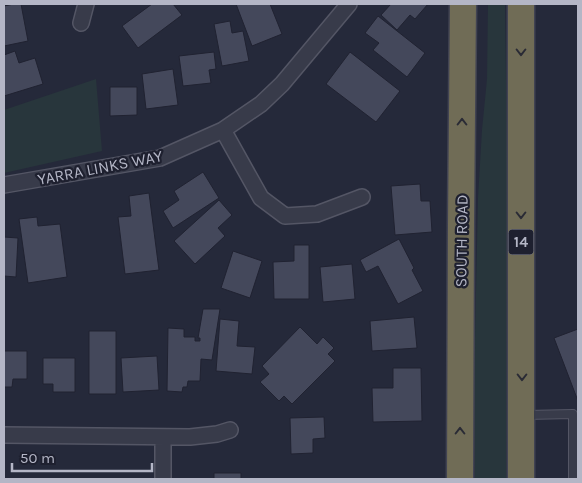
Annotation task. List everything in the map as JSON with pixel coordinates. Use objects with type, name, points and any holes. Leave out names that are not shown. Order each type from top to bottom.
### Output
[{"type":"highway","name":"SOUTH ROAD","points":[[460,479],[463,4]]},
{"type":"highway","name":"14","points":[[521,4],[521,479]]},
{"type":"street","points":[[81,23],[86,4]]},
{"type":"street","name":"YARRA LINKS WAY","points":[[4,185],[160,158],[222,130],[261,104],[282,84],[349,4]]},
{"type":"street","points":[[222,130],[261,198],[285,216],[317,214],[362,197]]},
{"type":"street","points":[[4,435],[163,438],[204,436],[230,430]]},
{"type":"street","points":[[163,438],[163,479]]},
{"type":"lane","points":[[522,415],[576,413],[573,479]]},
{"type":"shaded area","points":[[488,4],[505,4],[507,156],[506,479],[475,479],[474,386],[478,198],[487,79]]},
{"type":"shaded area","points":[[96,79],[102,151],[4,173],[4,110]]},
{"type":"building","points":[[21,4],[28,41],[4,46],[4,6]]},
{"type":"building","points":[[152,4],[173,4],[182,15],[138,48],[122,26]]},
{"type":"building","points":[[236,4],[270,4],[282,34],[252,46]]},
{"type":"building","points":[[391,4],[428,4],[415,19],[410,15],[397,30],[381,15]]},
{"type":"building","points":[[378,16],[425,53],[407,77],[373,50],[379,43],[365,33]]},
{"type":"building","points":[[230,21],[232,33],[243,31],[249,61],[222,66],[214,24]]},
{"type":"building","points":[[15,51],[19,63],[35,58],[43,84],[4,96],[4,55]]},
{"type":"building","points":[[214,52],[216,69],[209,70],[211,83],[183,86],[179,56]]},
{"type":"building","points":[[350,52],[400,91],[376,122],[326,84]]},
{"type":"building","points":[[173,69],[178,105],[146,109],[142,74]]},
{"type":"building","points":[[110,87],[137,87],[137,115],[110,116]]},
{"type":"building","points":[[203,172],[219,198],[173,228],[163,211],[179,200],[174,191]]},
{"type":"building","points":[[420,184],[421,201],[430,201],[432,232],[395,235],[391,186]]},
{"type":"building","points":[[149,193],[159,270],[125,274],[118,217],[131,216],[129,196]]},
{"type":"building","points":[[219,200],[232,215],[218,228],[225,236],[195,264],[174,241]]},
{"type":"building","points":[[37,217],[38,226],[60,224],[67,277],[28,283],[19,219]]},
{"type":"building","points":[[4,237],[18,238],[16,277],[4,276]]},
{"type":"building","points":[[399,239],[423,291],[398,304],[378,266],[366,272],[360,260]]},
{"type":"building","points":[[294,245],[309,245],[309,299],[274,299],[273,262],[294,261]]},
{"type":"building","points":[[233,251],[262,261],[250,298],[221,288]]},
{"type":"building","points":[[352,264],[355,299],[323,302],[320,267]]},
{"type":"building","points":[[203,309],[220,309],[212,360],[201,359],[200,381],[188,381],[187,387],[183,387],[182,392],[167,391],[168,328],[184,329],[184,337],[195,337],[195,341],[200,341],[200,338],[198,338]]},
{"type":"building","points":[[414,317],[417,348],[372,351],[370,321]]},
{"type":"building","points":[[220,319],[239,321],[237,346],[255,347],[252,374],[216,371]]},
{"type":"building","points":[[300,327],[317,344],[323,337],[334,348],[328,354],[335,361],[292,404],[284,396],[279,401],[260,382],[269,374],[262,366]]},
{"type":"building","points":[[578,329],[578,401],[554,338]]},
{"type":"building","points":[[89,331],[116,331],[116,394],[89,394]]},
{"type":"building","points":[[4,351],[27,351],[27,379],[13,379],[12,387],[4,387]]},
{"type":"building","points":[[157,356],[159,390],[123,392],[121,358]]},
{"type":"building","points":[[43,358],[75,358],[75,392],[53,392],[53,384],[43,384]]},
{"type":"building","points":[[393,368],[421,368],[422,421],[373,422],[372,388],[393,388]]},
{"type":"building","points":[[324,417],[325,438],[313,439],[313,453],[291,454],[290,418]]},
{"type":"building","points":[[214,473],[241,473],[241,479],[214,479]]}]
